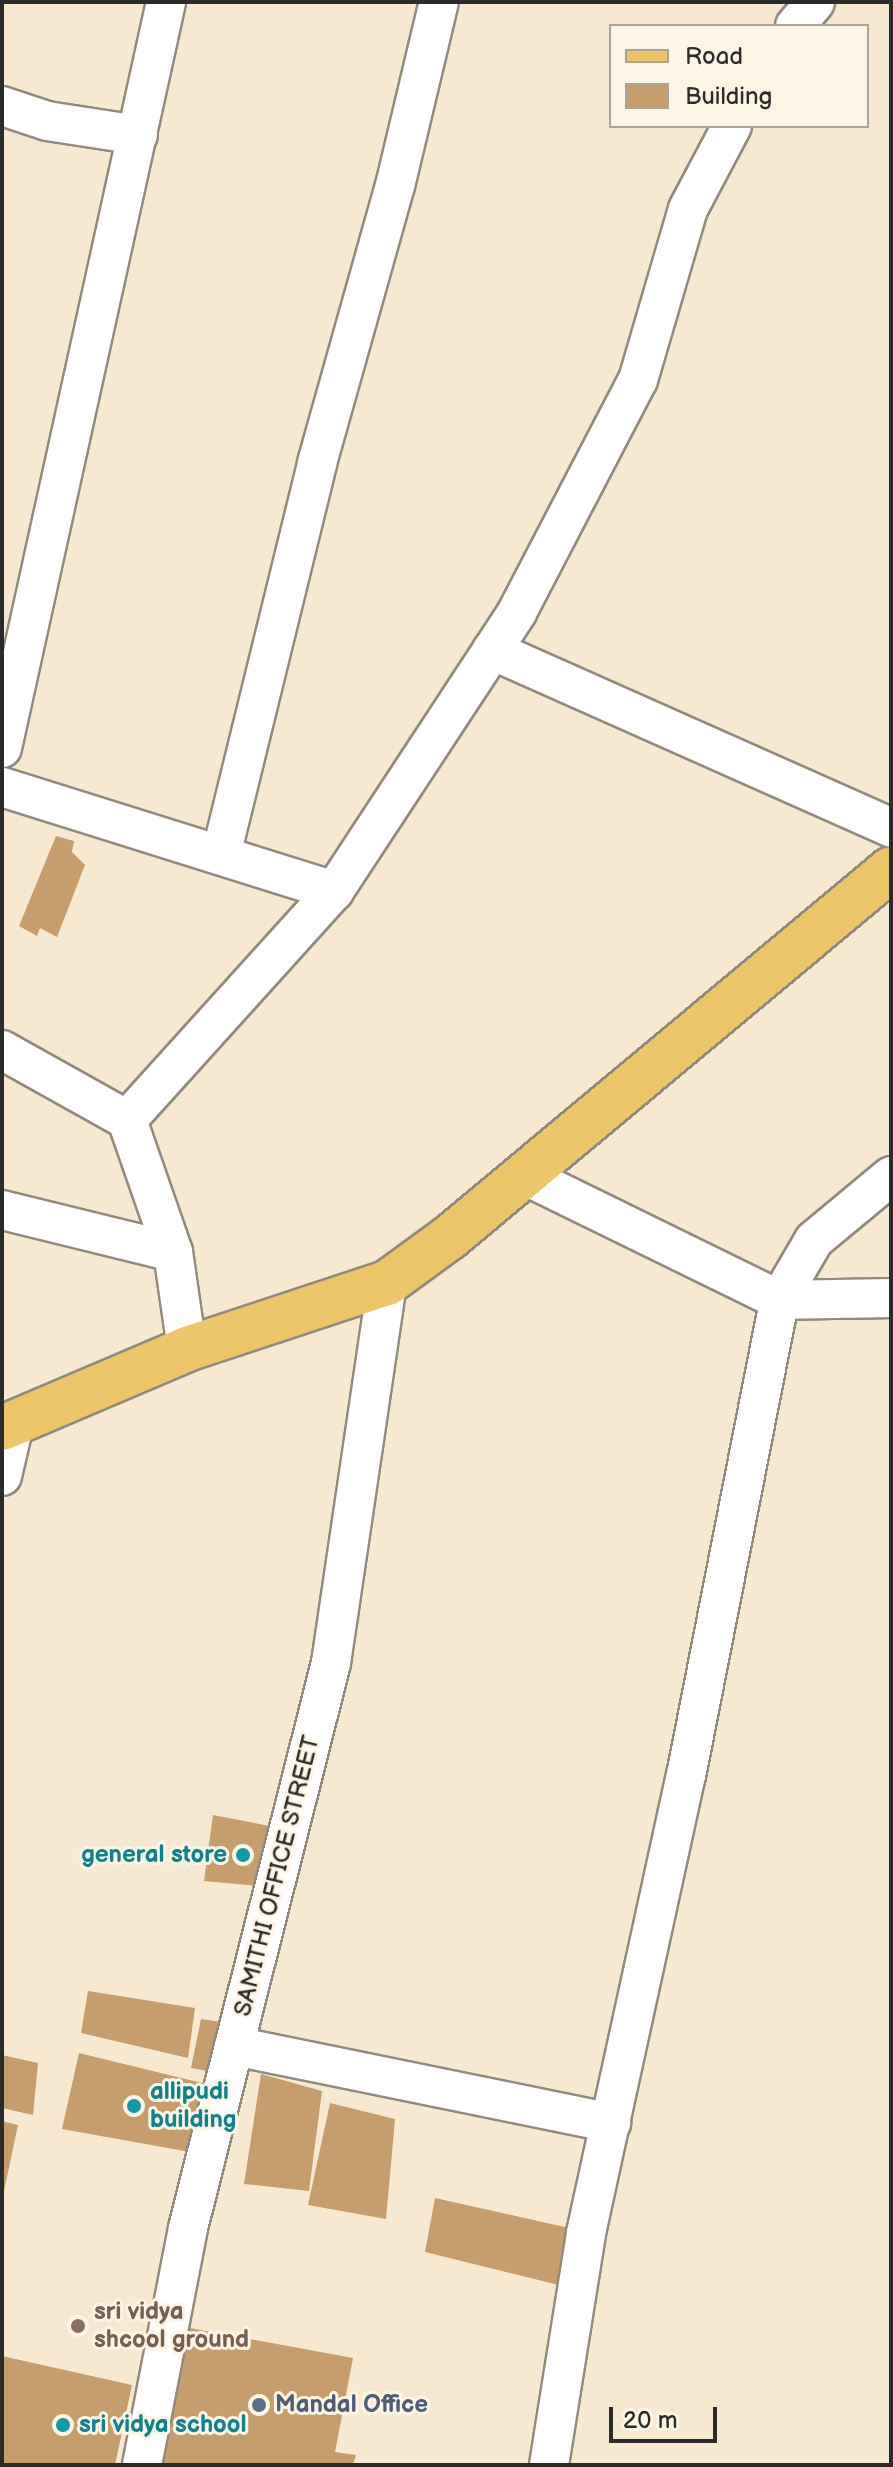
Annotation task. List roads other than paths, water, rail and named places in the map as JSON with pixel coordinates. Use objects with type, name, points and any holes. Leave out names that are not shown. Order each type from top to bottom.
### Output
[{"type":"main road","points":[[8,1426],[187,1349],[387,1283],[524,1175],[891,869]]},
{"type":"street","points":[[2,748],[166,2]]},
{"type":"street","points":[[221,855],[317,463],[395,186],[439,2]]},
{"type":"street","points":[[797,24],[815,2]]},
{"type":"street","points":[[2,106],[47,121],[138,135]]},
{"type":"street","points":[[127,1120],[334,891],[517,612],[638,380],[688,209],[731,128]]},
{"type":"street","points":[[492,650],[891,828]]},
{"type":"street","points":[[2,787],[334,891]]},
{"type":"street","points":[[2,1050],[127,1120],[173,1252],[187,1349]]},
{"type":"street","points":[[524,1175],[779,1300],[891,1298]]},
{"type":"street","points":[[549,2465],[586,2233],[686,1776],[779,1300],[814,1240],[891,1176]]},
{"type":"street","points":[[2,1210],[173,1252]]},
{"type":"street","name":"SAMITHI OFFICE STREET","points":[[142,2465],[167,2319],[331,1663],[387,1283]]},
{"type":"street","points":[[2,1476],[8,1426]]},
{"type":"street","points":[[234,2046],[611,2123]]},
{"type":"place","name":"general store","points":[[243,1855]]},
{"type":"place","name":"allipudi building","points":[[134,2106]]},
{"type":"place","name":"sri vidya shcool ground","points":[[78,2326]]},
{"type":"place","name":"Mandal Office","points":[[259,2405]]},
{"type":"place","name":"sri vidya school","points":[[63,2425]]}]
